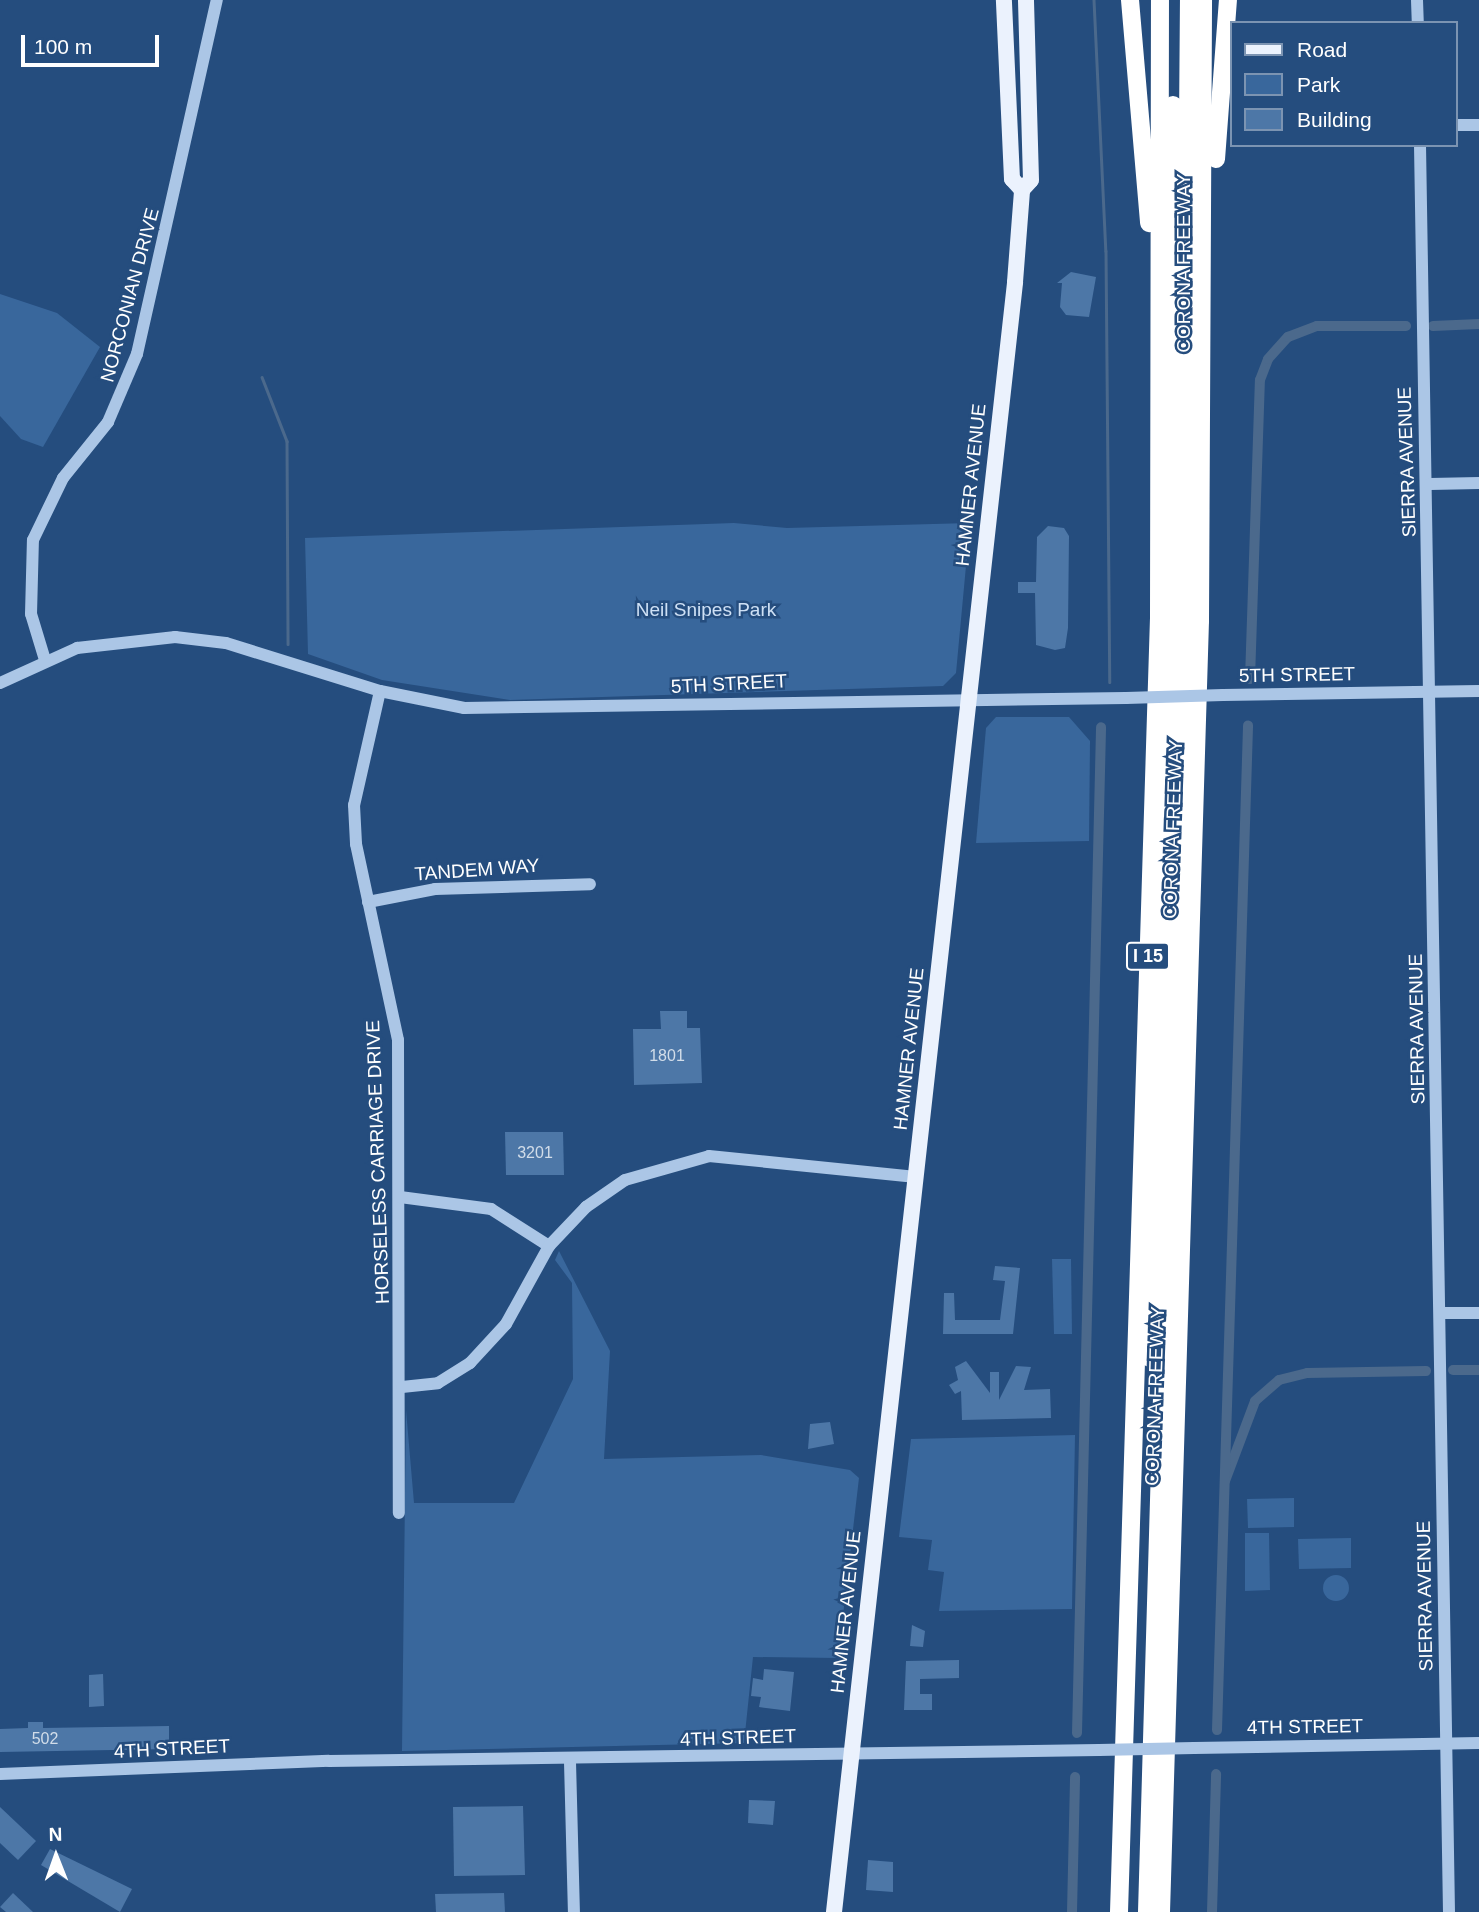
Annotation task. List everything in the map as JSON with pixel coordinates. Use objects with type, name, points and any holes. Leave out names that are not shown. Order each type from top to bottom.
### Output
[{"type":"highway","points":[[1130,0],[1159,388]]},
{"type":"highway","name":"CORONA FREEWAY","points":[[1119,1912],[1138,1320],[1159,388],[1160,0]]},
{"type":"highway","points":[[1147,1912],[1175,387],[1172,0]]},
{"type":"highway","points":[[1136,1912],[1186,534],[1189,0]]},
{"type":"highway","name":"CORONA FREEWAY","points":[[1161,1912],[1206,221],[1203,0]]},
{"type":"highway","points":[[1206,221],[1228,0]]},
{"type":"highway","points":[[1160,1232],[1178,1321]]},
{"type":"highway","name":"I 15","points":[[1138,1320],[1160,1232]]},
{"type":"main road","name":"HAMNER AVENUE","points":[[1004,0],[1012,179],[1021,190]]},
{"type":"main road","name":"HAMNER AVENUE","points":[[834,1912],[968,700],[1021,190],[1031,180],[1026,0]]},
{"type":"street","name":"NORCONIAN DRIVE","points":[[45,660],[31,614],[33,540],[63,478],[108,422],[137,354],[217,0]]},
{"type":"street","points":[[1417,0],[1418,21]]},
{"type":"street","points":[[1458,125],[1479,125]]},
{"type":"street","name":"SIERRA AVENUE","points":[[1420,147],[1420,337],[1430,484],[1427,692],[1441,1313],[1449,1912]]},
{"type":"street","points":[[1430,484],[1479,483]]},
{"type":"street","name":"5TH STREET","points":[[0,683],[45,660],[109,640],[201,639],[380,691],[495,710],[1479,691]]},
{"type":"street","name":"HORSELESS CARRIAGE DRIVE","points":[[380,691],[354,805],[368,902],[398,1040],[402,1387],[399,1514]]},
{"type":"street","name":"TANDEM WAY","points":[[368,902],[435,888],[590,884]]},
{"type":"street","points":[[402,1387],[438,1383],[470,1363],[506,1324],[549,1246],[586,1207],[625,1180],[709,1156],[916,1177]]},
{"type":"street","points":[[400,1198],[491,1209],[549,1246]]},
{"type":"street","points":[[1441,1313],[1479,1313]]},
{"type":"street","name":"4TH STREET","points":[[0,1774],[206,1770],[249,1756],[331,1763],[570,1762],[851,1753],[1479,1743]]},
{"type":"street","points":[[570,1762],[574,1912]]},
{"type":"street","points":[[206,1770],[331,1763]]},
{"type":"green space","points":[[0,294],[57,313],[100,347],[43,447],[21,439],[0,416]]},
{"type":"green space","name":"Neil Snipes Park","points":[[734,523],[787,528],[970,523],[956,673],[943,686],[510,700],[382,680],[308,654],[305,538]]},
{"type":"green space","points":[[996,717],[1069,717],[1090,741],[1089,841],[976,843],[986,728]]},
{"type":"green space","points":[[559,1251],[610,1351],[604,1459],[761,1455],[850,1470],[859,1478],[838,1658],[753,1657],[744,1743],[402,1751],[406,1410],[414,1503],[514,1503],[573,1379],[572,1283],[555,1260]]},
{"type":"green space","points":[[1052,1259],[1071,1259],[1072,1334],[1054,1334]]},
{"type":"green space","points":[[1075,1435],[1072,1609],[939,1611],[944,1572],[928,1570],[932,1540],[899,1537],[911,1439]]},
{"type":"green space","points":[[1294,1498],[1294,1527],[1248,1528],[1247,1499]]},
{"type":"green space","points":[[1245,1533],[1269,1533],[1270,1590],[1245,1591]]},
{"type":"green space","points":[[1351,1538],[1351,1568],[1299,1569],[1298,1539]]},
{"type":"green space","points":[[1336,1575],[1345,1579],[1349,1588],[1345,1597],[1336,1601],[1327,1597],[1323,1588],[1327,1579]]},
{"type":"building","points":[[1071,272],[1096,277],[1089,317],[1066,315],[1060,307],[1062,283],[1057,283]]},
{"type":"building","points":[[1048,526],[1064,528],[1069,536],[1068,628],[1065,648],[1055,650],[1036,645],[1035,593],[1018,593],[1018,582],[1036,582],[1037,537]]},
{"type":"building","points":[[660,1011],[687,1011],[687,1028],[700,1028],[702,1083],[634,1085],[633,1029],[661,1029]]},
{"type":"building","points":[[505,1132],[563,1132],[564,1175],[506,1175]]},
{"type":"building","points":[[995,1266],[1020,1268],[1013,1334],[943,1334],[944,1293],[954,1293],[955,1320],[1000,1320],[1005,1281],[993,1280]]},
{"type":"building","points":[[966,1361],[990,1393],[990,1372],[999,1372],[999,1400],[1016,1366],[1031,1367],[1024,1390],[1050,1389],[1051,1418],[962,1420],[961,1391],[955,1394],[949,1385],[958,1380],[955,1367]]},
{"type":"building","points":[[830,1422],[834,1444],[808,1449],[810,1424]]},
{"type":"building","points":[[912,1625],[925,1631],[923,1647],[910,1646]]},
{"type":"building","points":[[959,1660],[959,1678],[920,1679],[920,1694],[932,1694],[932,1710],[904,1710],[906,1661]]},
{"type":"building","points":[[764,1669],[794,1672],[790,1711],[759,1707],[761,1697],[751,1696],[753,1678],[763,1680]]},
{"type":"building","points":[[103,1674],[104,1706],[89,1707],[89,1675]]},
{"type":"building","points":[[28,1722],[43,1722],[43,1728],[169,1726],[169,1749],[0,1752],[0,1729],[28,1728]]},
{"type":"building","points":[[749,1800],[775,1801],[773,1825],[748,1823]]},
{"type":"building","points":[[523,1806],[525,1875],[454,1876],[453,1807]]},
{"type":"building","points":[[0,1807],[36,1841],[18,1860],[0,1843]]},
{"type":"building","points":[[50,1849],[132,1889],[120,1912],[41,1865]]},
{"type":"building","points":[[868,1860],[893,1862],[893,1892],[866,1890]]},
{"type":"building","points":[[13,1893],[33,1912],[6,1912],[0,1907]]},
{"type":"building","points":[[504,1893],[505,1912],[436,1912],[435,1894]]},
{"type":"waterway","points":[[1094,0],[1106,251],[1110,682]]},
{"type":"waterway","points":[[1433,326],[1479,324]]},
{"type":"waterway","points":[[1250,679],[1260,380],[1268,359],[1288,337],[1317,326],[1406,326]]},
{"type":"waterway","points":[[262,377],[287,441],[288,644]]},
{"type":"waterway","points":[[1217,1730],[1248,725]]},
{"type":"waterway","points":[[1077,1733],[1101,727]]},
{"type":"waterway","points":[[1453,1370],[1479,1370]]},
{"type":"waterway","points":[[1225,1481],[1255,1401],[1279,1380],[1307,1373],[1426,1371]]},
{"type":"waterway","points":[[1212,1912],[1216,1774]]},
{"type":"waterway","points":[[1072,1912],[1075,1777]]}]
